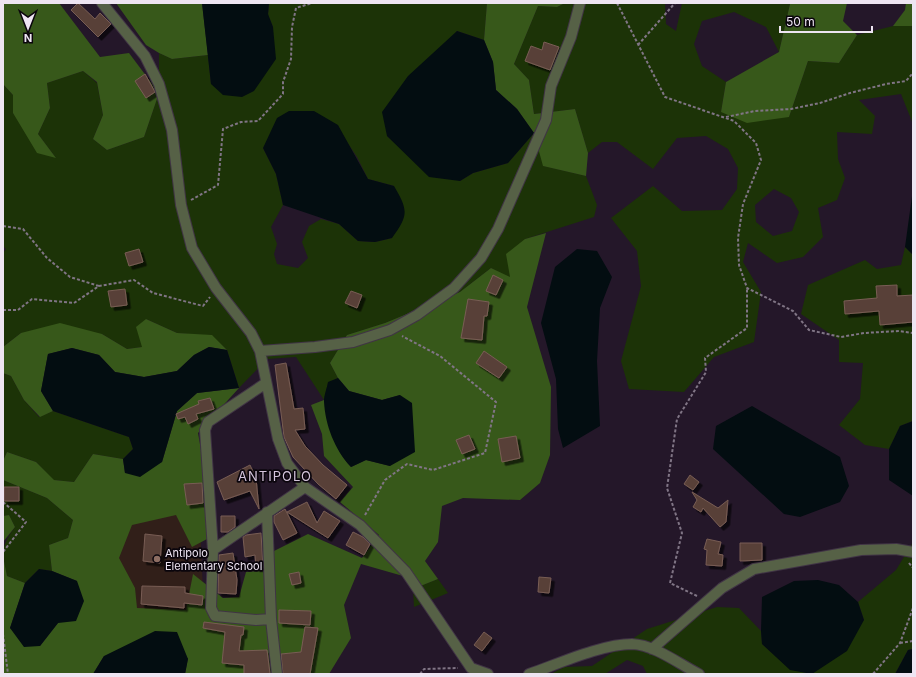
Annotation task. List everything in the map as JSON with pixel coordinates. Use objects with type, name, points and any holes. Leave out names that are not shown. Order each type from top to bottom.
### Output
[{"type":"street","points":[[102,3],[145,56],[159,84],[172,130],[182,205],[192,248],[216,288],[251,333],[260,351],[278,439],[287,463],[305,487],[360,525],[406,572],[471,668],[488,674]]},
{"type":"street","points":[[260,351],[315,347],[354,342],[390,330],[417,315],[454,288],[481,258],[498,229],[546,120],[551,86],[570,37],[580,3]]},
{"type":"street","points":[[266,383],[208,422],[205,430],[213,550],[210,608],[215,616],[256,620],[271,619]]},
{"type":"street","points":[[213,550],[305,487]]},
{"type":"street","points":[[267,512],[271,619],[278,674]]},
{"type":"street","points":[[652,649],[722,588],[754,569],[862,550],[896,549],[913,552]]},
{"type":"street","points":[[529,674],[606,648],[632,644],[652,649],[699,674]]},
{"type":"path","points":[[182,205],[218,185],[224,129],[241,122],[258,120],[283,94],[283,82],[291,59],[292,27],[296,8],[312,3]]},
{"type":"path","points":[[617,3],[665,97],[734,120],[756,143],[761,160],[743,204],[738,238],[739,265],[747,288],[747,328],[705,358],[706,372],[677,419],[667,488],[682,534],[670,583],[707,601]]},
{"type":"path","points":[[638,45],[676,3]]},
{"type":"path","points":[[725,118],[755,111],[791,109],[820,103],[857,91],[906,81],[913,73]]},
{"type":"path","points":[[3,226],[23,229],[47,258],[70,278],[99,286]]},
{"type":"path","points":[[3,310],[18,310],[32,299],[74,303],[99,286],[134,280],[153,293],[204,306],[216,288]]},
{"type":"path","points":[[747,288],[793,311],[809,330],[841,337],[864,333],[899,331],[913,333]]},
{"type":"path","points":[[360,525],[385,480],[407,464],[433,470],[485,453],[496,402],[440,356],[390,330]]},
{"type":"path","points":[[3,502],[26,522],[3,552]]},
{"type":"path","points":[[873,674],[900,643],[913,608]]},
{"type":"path","points":[[3,634],[8,674]]},
{"type":"path","points":[[900,643],[913,641]]},
{"type":"path","points":[[420,674],[424,669],[471,668]]},
{"type":"shaded area","points":[[202,3],[269,3],[268,14],[273,27],[276,59],[254,91],[242,97],[223,95],[211,84]]},
{"type":"shaded area","points":[[457,31],[484,40],[493,62],[496,90],[517,109],[534,133],[508,163],[473,173],[460,181],[429,177],[387,136],[382,112],[408,76]]},
{"type":"shaded area","points":[[289,111],[314,111],[338,125],[368,179],[394,186],[402,201],[405,212],[404,218],[398,230],[392,238],[375,242],[358,241],[339,224],[283,205],[276,174],[263,148],[277,118]]},
{"type":"shaded area","points":[[913,189],[913,255],[905,247]]},
{"type":"shaded area","points":[[577,249],[597,251],[612,277],[600,308],[597,361],[600,426],[563,448],[558,429],[556,379],[541,323],[555,267]]},
{"type":"shaded area","points":[[209,347],[227,350],[239,388],[197,393],[177,411],[162,462],[140,477],[125,473],[123,459],[133,449],[129,437],[53,411],[41,391],[48,354],[72,348],[99,355],[115,372],[144,377],[177,371],[194,355]]},
{"type":"shaded area","points":[[338,378],[349,391],[382,400],[400,395],[412,403],[415,452],[390,466],[366,460],[351,467],[340,453],[332,437],[326,419],[324,399],[328,382]]},
{"type":"shaded area","points":[[752,406],[840,457],[849,486],[840,502],[800,517],[784,514],[713,449],[716,426]]},
{"type":"shaded area","points":[[913,421],[913,496],[889,480],[889,449],[900,426]]},
{"type":"shaded area","name":"Antipolo Elementary School","points":[[199,500],[204,614],[116,617],[111,504]]},
{"type":"shaded area","points":[[39,569],[52,571],[77,581],[84,601],[76,621],[58,623],[40,646],[24,647],[10,628],[25,583]]},
{"type":"shaded area","points":[[818,580],[839,585],[858,602],[864,620],[847,651],[812,674],[790,670],[762,644],[762,597],[794,581]]},
{"type":"shaded area","points":[[155,631],[177,632],[188,659],[185,674],[93,674],[104,656]]},
{"type":"shaded area","points":[[913,649],[913,674],[895,674],[908,650]]},
{"type":"green space","points":[[3,3],[59,3],[100,57],[129,53],[159,93],[144,137],[107,150],[93,139],[103,115],[97,82],[83,71],[47,83],[50,108],[38,134],[56,158],[37,153],[13,113],[13,95],[3,84]]},
{"type":"green space","points":[[116,3],[202,3],[208,55],[172,59],[159,53],[146,45]]},
{"type":"green space","points":[[269,3],[487,3],[484,40],[457,31],[387,136],[405,152],[460,181],[473,173],[508,163],[534,133],[544,166],[586,176],[597,205],[594,217],[525,239],[510,278],[491,268],[460,292],[385,323],[347,335],[330,363],[338,378],[328,383],[324,400],[296,357],[267,359],[239,388],[227,350],[212,336],[177,333],[146,319],[142,347],[127,349],[102,334],[21,333],[3,347],[3,253],[6,249],[3,246],[3,84],[13,95],[13,113],[56,158],[38,134],[50,108],[47,83],[83,71],[97,83],[103,115],[93,139],[107,150],[144,137],[159,93],[159,53],[172,59],[208,55],[211,84],[273,27],[268,15]],"holes":[[[347,142],[357,157],[368,179],[394,186],[392,238],[375,242],[358,241],[339,224],[321,219],[309,226],[302,242],[308,258],[298,268],[277,264],[274,254],[277,244],[271,227],[283,205],[276,174],[263,148]]]},
{"type":"green space","points":[[487,3],[565,3],[557,7],[538,6],[514,64],[529,80],[534,114],[575,109],[588,153],[586,176],[543,166],[534,133],[517,109],[496,90],[493,62],[484,40]]},
{"type":"green space","points":[[565,3],[665,3],[666,24],[676,31],[682,3],[792,3],[790,4],[779,52],[766,27],[734,12],[702,21],[694,44],[702,66],[726,82],[721,112],[789,117],[808,61],[839,63],[857,35],[893,26],[913,26],[913,124],[901,94],[859,100],[875,116],[872,134],[837,132],[838,159],[845,178],[837,200],[818,208],[823,237],[803,257],[777,263],[748,243],[743,262],[761,292],[754,342],[714,357],[684,392],[629,389],[621,361],[641,286],[637,251],[611,218],[653,186],[682,211],[722,210],[737,189],[738,168],[728,149],[706,136],[677,138],[653,169],[617,142],[602,142],[588,153],[575,109],[534,114],[529,80],[514,64],[538,6],[557,7]],"holes":[[[774,189],[791,198],[799,212],[792,231],[773,236],[756,222],[755,205]]]},
{"type":"green space","points":[[847,3],[843,21],[857,35],[839,63],[808,61],[789,117],[747,123],[721,112],[726,82],[779,52],[790,4]]},
{"type":"green space","points":[[906,3],[913,3],[913,26],[893,26],[905,10]]},
{"type":"green space","points":[[546,233],[527,307],[551,387],[550,455],[540,483],[520,500],[463,498],[442,506],[438,542],[425,561],[438,579],[413,589],[403,576],[361,564],[344,605],[351,638],[329,674],[185,674],[188,658],[104,656],[93,674],[3,674],[3,556],[7,576],[25,583],[10,628],[40,646],[58,623],[77,581],[52,571],[49,545],[68,538],[73,520],[47,498],[3,480],[3,461],[7,452],[36,462],[54,480],[74,482],[93,454],[123,459],[125,473],[162,462],[177,411],[197,393],[239,388],[198,433],[203,461],[207,539],[192,547],[176,515],[132,525],[119,558],[135,588],[137,608],[186,610],[193,574],[223,598],[239,597],[246,572],[272,570],[274,551],[308,534],[362,558],[379,535],[340,502],[353,487],[324,456],[322,434],[311,405],[324,400],[330,428],[336,444],[351,467],[366,460],[390,466],[400,395],[382,400],[349,391],[338,378],[330,363],[347,335],[385,323],[460,292],[491,268],[510,277],[506,254],[525,239]]},
{"type":"green space","points":[[905,247],[913,255],[913,421],[900,426],[889,449],[865,445],[839,425],[860,399],[863,363],[839,362],[839,340],[801,314],[808,285],[865,260],[877,269],[901,265]]},
{"type":"green space","points":[[146,319],[177,333],[212,335],[227,350],[209,347],[194,355],[177,371],[144,377],[115,372],[99,355],[72,348],[48,354],[41,391],[53,411],[40,417],[24,400],[11,376],[3,373],[3,347],[21,333],[60,323],[102,334],[127,349],[142,347],[136,327]]},
{"type":"green space","points":[[3,373],[11,376],[24,400],[39,417],[53,411],[129,437],[133,449],[123,459],[93,454],[74,482],[53,480],[36,462],[7,452],[3,461]]},
{"type":"green space","points":[[3,480],[47,498],[73,520],[68,538],[49,545],[52,571],[39,569],[25,583],[7,576],[3,555],[7,540],[15,527],[9,515],[3,516]]},
{"type":"green space","points":[[9,515],[15,527],[3,542],[3,516]]},
{"type":"green space","points":[[913,542],[913,649],[908,650],[895,674],[812,674],[864,620],[858,602],[896,570]]},
{"type":"green space","points":[[438,579],[448,593],[414,607],[413,589]]},
{"type":"green space","points":[[717,607],[739,608],[761,631],[762,644],[790,669],[812,674],[647,674],[643,666],[627,660],[605,674],[551,674],[564,667],[592,666],[647,629]]},
{"type":"building","points":[[78,3],[95,19],[100,13],[111,24],[98,37],[71,10]]},
{"type":"building","points":[[544,42],[559,47],[550,70],[525,61],[531,46],[542,50]]},
{"type":"building","points":[[145,74],[155,92],[146,98],[135,81]]},
{"type":"building","points":[[139,249],[143,262],[129,266],[125,253]]},
{"type":"building","points":[[493,275],[503,280],[496,295],[486,291]]},
{"type":"building","points":[[897,285],[897,296],[913,295],[913,322],[880,325],[879,311],[845,314],[844,301],[877,298],[876,286]]},
{"type":"building","points":[[125,289],[127,305],[111,307],[108,291]]},
{"type":"building","points":[[351,291],[362,295],[357,308],[345,303]]},
{"type":"building","points":[[468,299],[489,302],[487,316],[484,316],[482,340],[461,338]]},
{"type":"building","points":[[484,351],[507,367],[499,378],[476,363]]},
{"type":"building","points":[[286,363],[294,409],[303,408],[305,429],[295,430],[305,446],[323,465],[347,485],[336,499],[318,484],[293,457],[284,437],[275,365]]},
{"type":"building","points":[[210,398],[214,409],[196,414],[198,419],[188,424],[185,417],[178,419],[176,414],[199,404],[198,401]]},
{"type":"building","points":[[469,435],[475,449],[462,454],[456,440]]},
{"type":"building","points":[[516,436],[520,458],[502,462],[498,439]]},
{"type":"building","points":[[250,465],[256,478],[259,509],[250,491],[224,500],[217,482]]},
{"type":"building","points":[[690,475],[699,482],[693,490],[684,484]]},
{"type":"building","points":[[202,483],[203,503],[187,505],[184,484]]},
{"type":"building","points":[[4,487],[19,487],[19,501],[4,501]]},
{"type":"building","points":[[692,492],[718,508],[728,500],[726,522],[720,527],[703,508],[701,512],[693,507],[697,500]]},
{"type":"building","points":[[307,502],[317,523],[324,511],[340,521],[328,538],[287,512]]},
{"type":"building","points":[[285,509],[297,533],[283,540],[274,522],[274,516]]},
{"type":"building","points":[[221,516],[235,516],[235,527],[228,532],[221,532]]},
{"type":"building","points":[[353,532],[363,537],[370,544],[364,555],[346,545]]},
{"type":"building","points":[[261,533],[263,568],[256,568],[255,555],[245,557],[243,537],[246,535]]},
{"type":"building","points":[[145,534],[162,536],[160,563],[143,561]]},
{"type":"building","points":[[707,539],[721,542],[718,554],[723,555],[722,566],[706,565],[707,550],[704,549]]},
{"type":"building","points":[[740,543],[762,543],[762,560],[740,561]]},
{"type":"building","points":[[233,553],[237,580],[236,594],[218,593],[219,555]]},
{"type":"building","points":[[299,572],[301,583],[292,585],[289,574]]},
{"type":"building","points":[[539,577],[551,578],[549,593],[538,592]]},
{"type":"building","points":[[142,586],[185,587],[185,593],[203,596],[202,605],[184,603],[184,608],[141,604]]},
{"type":"building","points":[[279,610],[311,611],[310,625],[279,623]]},
{"type":"building","points":[[204,622],[244,627],[243,635],[241,635],[239,651],[267,650],[270,674],[244,674],[244,665],[222,663],[225,632],[203,628]]},
{"type":"building","points":[[305,627],[318,628],[310,674],[283,674],[281,654],[301,652]]},
{"type":"building","points":[[484,632],[492,638],[482,651],[474,645]]},
{"type":"place","name":"Antipolo Elementary School","points":[[157,559]]},
{"type":"district","name":"ANTIPOLO","points":[[275,476]]}]
